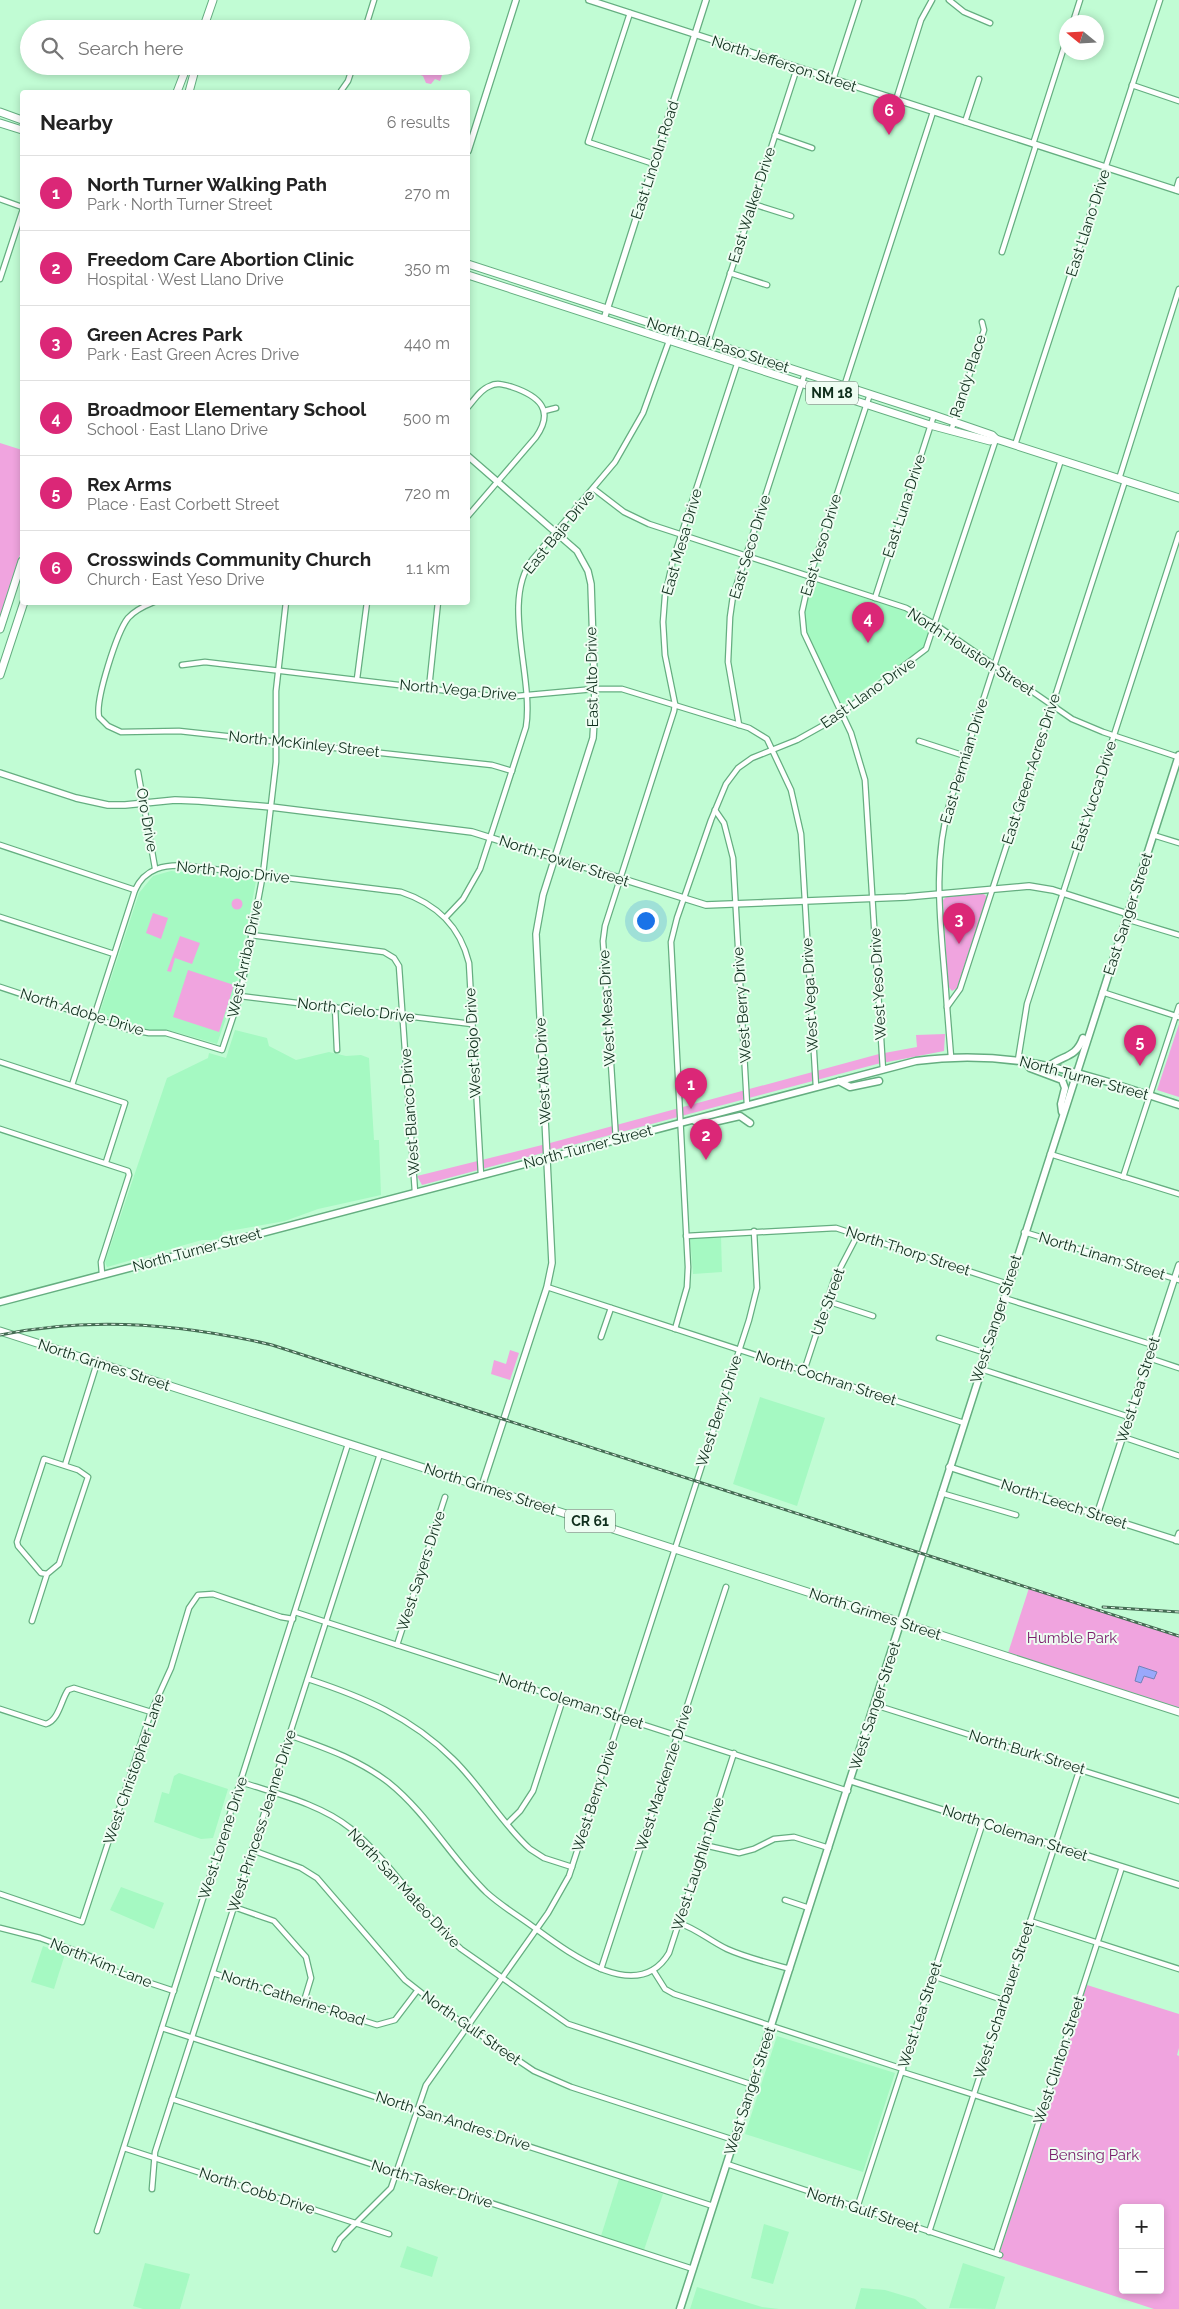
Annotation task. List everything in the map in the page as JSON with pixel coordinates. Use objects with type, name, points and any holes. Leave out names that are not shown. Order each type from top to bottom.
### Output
[{"type":"main road","points":[[207,20],[213,0]]},
{"type":"main road","points":[[178,90],[184,75]]},
{"type":"main road","points":[[190,90],[194,75]]},
{"type":"main road","points":[[0,112],[20,119]]},
{"type":"main road","points":[[0,123],[20,129]]},
{"type":"main road","name":"North Dal Paso Street","points":[[470,265],[934,414],[992,435],[996,439],[1179,498]]},
{"type":"main road","name":"North Dal Paso Street","points":[[470,276],[930,425],[990,441],[996,439]]},
{"type":"main road","points":[[0,629],[20,567]]},
{"type":"main road","points":[[0,674],[23,605]]},
{"type":"main road","name":"East Sanger Street","points":[[1076,1073],[1179,756]]},
{"type":"main road","points":[[1049,1066],[1057,1060],[1072,1056],[1078,1049],[1095,1004],[1099,1001]]},
{"type":"main road","name":"North Turner Street","points":[[0,1302],[916,1061],[951,1057],[1022,1060],[1076,1073],[1179,1105]]},
{"type":"main road","points":[[1022,1060],[1030,1068],[1062,1080],[1065,1088],[1061,1104],[1063,1115]]},
{"type":"main road","name":"West Sanger Street","points":[[680,2309],[848,1791],[949,1467],[1076,1073]]},
{"type":"main road","points":[[839,1081],[850,1087],[879,1081]]},
{"type":"main road","points":[[694,1120],[706,1124],[740,1116],[750,1123]]},
{"type":"main road","name":"North Grimes Street","points":[[0,1331],[1179,1712]]},
{"type":"street","points":[[368,20],[374,0]]},
{"type":"street","points":[[470,145],[516,0]]},
{"type":"street","name":"North Jefferson Street","points":[[589,0],[1177,191]]},
{"type":"street","name":"East Lincoln Road","points":[[604,319],[706,0]]},
{"type":"street","points":[[833,80],[859,0]]},
{"type":"street","points":[[896,100],[921,20],[932,0]]},
{"type":"street","points":[[949,0],[964,12],[990,23]]},
{"type":"street","points":[[1075,15],[1080,0]]},
{"type":"street","name":"East Llano Drive","points":[[1015,445],[1160,0]]},
{"type":"street","points":[[630,13],[588,142],[654,164]]},
{"type":"street","points":[[1002,252],[1060,60]]},
{"type":"street","name":"East Walker Drive","points":[[708,342],[797,68]]},
{"type":"street","points":[[342,90],[350,75]]},
{"type":"street","points":[[965,122],[979,79]]},
{"type":"street","points":[[1132,85],[1179,101]]},
{"type":"street","points":[[841,396],[933,112]]},
{"type":"street","points":[[775,135],[812,148]]},
{"type":"street","points":[[1177,191],[1179,180]]},
{"type":"street","points":[[0,199],[20,206]]},
{"type":"street","points":[[753,204],[791,216]]},
{"type":"street","points":[[0,279],[20,218]]},
{"type":"street","points":[[0,258],[6,260]]},
{"type":"street","points":[[730,273],[767,285]]},
{"type":"street","name":"East Green Acres Drive","points":[[948,1007],[960,989],[1052,705],[1179,289]]},
{"type":"street","name":"Randy Place","points":[[951,430],[984,330],[982,322]]},
{"type":"street","name":"East Baja Drive","points":[[446,917],[472,884],[491,837],[526,727],[527,696],[519,604],[520,584],[527,567],[594,490],[615,462],[643,412],[673,330]]},
{"type":"street","name":"East Mesa Drive","points":[[620,879],[675,704],[665,655],[663,622],[668,584],[681,535],[741,352]]},
{"type":"street","name":"East Seco Drive","points":[[739,725],[728,662],[728,638],[733,596],[805,373]]},
{"type":"street","points":[[470,405],[489,386],[499,384],[536,397],[544,411],[544,424],[541,431],[470,514]]},
{"type":"street","name":"East Yeso Drive","points":[[870,394],[802,605],[804,633],[859,754],[865,780],[873,899]]},
{"type":"street","points":[[544,411],[556,408]]},
{"type":"street","name":"East Luna Drive","points":[[875,598],[934,414]]},
{"type":"street","name":"East Llano Drive","points":[[674,1329],[687,1287],[671,952],[672,932],[715,810],[726,784],[737,769],[752,758],[802,738],[841,713],[923,654],[936,626],[996,439]]},
{"type":"street","name":"East Alto Drive","points":[[470,458],[577,551],[588,571],[591,584],[594,720],[590,751],[555,858]]},
{"type":"street","name":"East Permian Drive","points":[[948,1007],[938,868],[942,833],[1061,460]]},
{"type":"street","name":"North Houston Street","points":[[594,490],[624,512],[649,524],[906,608],[1082,724],[1113,736],[1179,756]]},
{"type":"street","name":"East Yucca Drive","points":[[1022,1060],[1026,1004],[1179,534]]},
{"type":"street","name":"North McKinley Street","points":[[148,605],[135,612],[122,630],[99,697],[99,717],[108,726],[121,732],[179,731],[492,765],[512,771]]},
{"type":"street","name":"West Arriba Drive","points":[[222,1050],[240,996],[263,874],[271,807],[276,741],[278,669],[286,605]]},
{"type":"street","points":[[357,679],[367,605]]},
{"type":"street","points":[[428,688],[438,605]]},
{"type":"street","name":"North Vega Drive","points":[[182,665],[205,662],[278,669],[491,696],[527,696],[622,688],[739,725],[763,735],[773,750]]},
{"type":"street","points":[[919,741],[965,756]]},
{"type":"street","name":"West Vega Drive","points":[[773,750],[791,790],[798,817],[816,1087]]},
{"type":"street","name":"Oro Drive","points":[[138,772],[155,868]]},
{"type":"street","name":"North Fowler Street","points":[[0,773],[93,803],[125,805],[186,800],[271,807],[446,828],[491,837],[706,905],[804,903],[873,899],[1029,886],[1062,893],[1179,935]]},
{"type":"street","name":"West Berry Drive","points":[[715,810],[726,828],[733,858],[747,1106]]},
{"type":"street","points":[[1153,835],[1179,844]]},
{"type":"street","points":[[0,845],[135,890],[72,1086]]},
{"type":"street","name":"West Alto Drive","points":[[482,1486],[547,1287],[553,1250],[536,934],[541,904],[555,858]]},
{"type":"street","name":"North Rojo Drive","points":[[135,890],[144,876],[155,868],[174,865],[263,874],[401,892],[427,903],[446,917]]},
{"type":"street","name":"West Mesa Drive","points":[[616,1140],[603,941],[607,916],[620,879]]},
{"type":"street","name":"West Yeso Drive","points":[[873,899],[883,1070]]},
{"type":"street","points":[[0,917],[114,954]]},
{"type":"street","name":"West Rojo Drive","points":[[446,917],[459,934],[467,957],[481,1175]]},
{"type":"street","name":"West Blanco Drive","points":[[252,935],[384,952],[394,958],[400,973],[404,1016],[414,1192]]},
{"type":"street","name":"North Adobe Drive","points":[[0,987],[142,1033],[172,1034],[222,1050]]},
{"type":"street","points":[[1102,992],[1177,1017]]},
{"type":"street","name":"North Cielo Drive","points":[[240,996],[472,1024]]},
{"type":"street","points":[[1124,1177],[1179,1006]]},
{"type":"street","points":[[335,1007],[337,1050]]},
{"type":"street","points":[[948,1007],[951,1057]]},
{"type":"street","points":[[0,1062],[125,1103],[106,1162]]},
{"type":"street","points":[[0,1128],[126,1169],[129,1175],[101,1262],[102,1274]]},
{"type":"street","points":[[1050,1154],[1179,1194]]},
{"type":"street","name":"North Thorp Street","points":[[686,1236],[834,1228],[858,1234],[1008,1284]]},
{"type":"street","name":"West Berry Drive","points":[[335,2249],[340,2239],[386,2194],[397,2172],[429,2080],[558,1898],[572,1868],[739,1350],[757,1288],[754,1231]]},
{"type":"street","name":"North Linam Street","points":[[1024,1232],[1177,1280]]},
{"type":"street","name":"Ute Street","points":[[804,1371],[840,1266],[858,1234]]},
{"type":"street","name":"West Lea Street","points":[[1097,1515],[1153,1345],[1177,1280],[1179,1266]]},
{"type":"street","name":"North Cochran Street","points":[[547,1287],[964,1423]]},
{"type":"street","points":[[1004,1298],[1153,1345]]},
{"type":"street","points":[[827,1301],[873,1316]]},
{"type":"street","points":[[601,1337],[611,1308]]},
{"type":"street","points":[[939,1338],[986,1353]]},
{"type":"street","points":[[1149,1358],[1179,1368]]},
{"type":"street","points":[[65,1465],[97,1363]]},
{"type":"street","points":[[981,1369],[1129,1417]]},
{"type":"street","points":[[1123,1437],[1179,1456]]},
{"type":"street","name":"West Lorene Drive","points":[[96,2231],[348,1444]]},
{"type":"street","name":"West Princess Jeanne Drive","points":[[152,2189],[155,2152],[380,1454]]},
{"type":"street","points":[[32,1621],[47,1574],[59,1564],[88,1477],[78,1470],[44,1459],[18,1539],[18,1546],[41,1573],[47,1574]]},
{"type":"street","name":"North Leech Street","points":[[949,1467],[1178,1541]]},
{"type":"street","points":[[941,1493],[1016,1515]]},
{"type":"street","name":"West Sayers Drive","points":[[397,1645],[445,1497]]},
{"type":"street","points":[[1178,1541],[1179,1533]]},
{"type":"street","name":"West Mackenzie Drive","points":[[602,1969],[726,1587]]},
{"type":"street","name":"West Christopher Lane","points":[[0,1894],[82,1922],[151,1712],[171,1668],[193,1600],[203,1593],[213,1594],[281,1617],[293,1619]]},
{"type":"street","name":"North Coleman Street","points":[[295,1612],[848,1791]]},
{"type":"street","points":[[308,1679],[368,1701],[422,1732],[454,1759],[524,1844],[536,1854],[572,1868]]},
{"type":"street","points":[[0,1709],[46,1724],[51,1722],[58,1713],[68,1690],[74,1688],[151,1712]]},
{"type":"street","points":[[508,1823],[520,1811],[533,1791],[563,1699]]},
{"type":"street","name":"North Burk Street","points":[[875,1705],[1080,1768],[1179,1801]]},
{"type":"street","points":[[289,1735],[346,1756],[373,1771],[389,1783],[414,1806],[487,1893],[579,1960],[602,1969],[630,1975],[645,1974],[653,1970],[665,1989],[674,1994],[1041,2116]]},
{"type":"street","name":"West Laughlin Drive","points":[[653,1970],[668,1955],[734,1753]]},
{"type":"street","name":"West Scharbauer Street","points":[[929,2232],[1080,1768]]},
{"type":"street","name":"North Coleman Street","points":[[851,1781],[1179,1885]]},
{"type":"street","name":"North San Mateo Drive","points":[[241,1782],[326,1813],[349,1827],[384,1863],[446,1937],[573,2026],[752,2084]]},
{"type":"street","name":"West Lea Street","points":[[857,2208],[983,1822]]},
{"type":"street","points":[[704,1845],[739,1853],[754,1849],[774,1839],[794,1837],[829,1848]]},
{"type":"street","name":"North Gulf Street","points":[[252,1850],[301,1868],[317,1878],[387,1961],[418,1991],[534,2071],[555,2082],[734,2140]]},
{"type":"street","name":"West Clinton Street","points":[[998,2254],[1122,1867]]},
{"type":"street","points":[[785,1900],[810,1908]]},
{"type":"street","points":[[234,1907],[274,1921],[306,1957],[311,1978],[304,2001]]},
{"type":"street","points":[[1030,1921],[1179,1969]]},
{"type":"street","points":[[679,1923],[698,1930],[716,1943],[734,1952],[790,1970]]},
{"type":"street","name":"North Kim Lane","points":[[0,1928],[40,1938],[92,1957],[118,1973],[174,1991]]},
{"type":"street","name":"North Catherine Road","points":[[213,1973],[370,2024],[391,2022],[400,2015],[418,1991]]},
{"type":"street","points":[[933,1976],[1003,2000]]},
{"type":"street","name":"North San Andres Drive","points":[[162,2028],[713,2206]]},
{"type":"street","name":"North Tasker Drive","points":[[172,2100],[693,2269]]},
{"type":"street","name":"North Cobb Drive","points":[[124,2148],[389,2234]]},
{"type":"street","name":"North Gulf Street","points":[[727,2164],[998,2254]]},
{"type":"shaded area","points":[[813,581],[910,613],[929,625],[930,628],[923,648],[841,705],[805,627],[805,604]]},
{"type":"shaded area","points":[[171,871],[254,879],[256,881],[235,993],[217,1044],[172,1031],[137,1029],[99,1015],[139,893],[153,876]]},
{"type":"shaded area","points":[[235,1030],[267,1038],[269,1046],[296,1060],[329,1052],[346,1056],[361,1055],[369,1058],[374,1140],[379,1140],[381,1195],[318,1209],[285,1221],[223,1232],[221,1238],[202,1240],[107,1267],[105,1262],[167,1078],[208,1058],[209,1053],[226,1058]]},
{"type":"shaded area","points":[[721,1236],[722,1272],[693,1274],[690,1239]]},
{"type":"shaded area","points":[[760,1397],[825,1418],[797,1506],[733,1484]]},
{"type":"shaded area","points":[[179,1773],[228,1789],[213,1838],[201,1839],[154,1822],[162,1792],[169,1794],[174,1776]]},
{"type":"shaded area","points":[[121,1887],[164,1903],[154,1929],[110,1910]]},
{"type":"shaded area","points":[[43,1946],[65,1954],[54,1989],[31,1982]]},
{"type":"shaded area","points":[[777,2036],[895,2073],[863,2172],[745,2134]]},
{"type":"shaded area","points":[[619,2179],[663,2194],[644,2250],[601,2236]]},
{"type":"shaded area","points":[[764,2224],[789,2232],[773,2284],[751,2278]]},
{"type":"shaded area","points":[[407,2246],[438,2257],[432,2277],[400,2267]]},
{"type":"shaded area","points":[[145,2263],[190,2274],[180,2309],[143,2309],[133,2306]]},
{"type":"shaded area","points":[[963,2263],[1005,2277],[995,2309],[949,2308]]},
{"type":"shaded area","points":[[697,2287],[762,2307],[779,2309],[690,2309]]},
{"type":"shaded area","points":[[861,2288],[885,2290],[915,2299],[927,2309],[855,2309]]},
{"type":"green space","points":[[420,75],[442,75],[440,81],[435,79],[431,84],[426,83]]},
{"type":"green space","points":[[0,443],[20,449],[20,554],[0,618]]},
{"type":"green space","points":[[983,893],[987,897],[957,988],[952,991],[948,986],[943,900],[946,897]]},
{"type":"green space","points":[[237,898],[243,904],[237,910],[231,904]]},
{"type":"green space","points":[[153,913],[168,918],[161,939],[146,933]]},
{"type":"green space","points":[[180,936],[200,943],[192,964],[175,958],[171,972],[167,971]]},
{"type":"green space","points":[[188,970],[234,985],[219,1032],[173,1017]]},
{"type":"green space","points":[[1179,1024],[1179,1097],[1157,1090]]},
{"type":"green space","points":[[945,1034],[944,1051],[877,1064],[422,1185],[417,1176],[550,1143],[879,1054],[917,1047],[916,1035]]},
{"type":"green space","points":[[510,1350],[519,1353],[510,1380],[491,1374],[494,1360],[506,1364]]},
{"type":"green space","name":"Humble Park","points":[[1029,1588],[1179,1636],[1179,1708],[1008,1653]]},
{"type":"green space","name":"Bensing Park","points":[[1087,1985],[1179,2014],[1179,2048],[1177,2055],[1179,2056],[1179,2309],[1154,2309],[998,2258]]},
{"type":"water","points":[[1139,1666],[1157,1672],[1154,1679],[1144,1676],[1141,1683],[1135,1681]]},
{"type":"railway","points":[[0,1335],[68,1326],[136,1325],[205,1332],[272,1345],[1179,1636]]},
{"type":"railway","points":[[1103,1607],[1179,1612]]},
{"type":"place","name":"Crosswinds Community Church","points":[[889,135]]},
{"type":"place","name":"Broadmoor Elementary School","points":[[868,643]]},
{"type":"place","name":"Green Acres Park","points":[[959,944]]},
{"type":"place","name":"Rex Arms","points":[[1140,1066]]},
{"type":"place","name":"North Turner Walking Path","points":[[691,1109]]},
{"type":"place","name":"Freedom Care Abortion Clinic","points":[[706,1160]]}]
